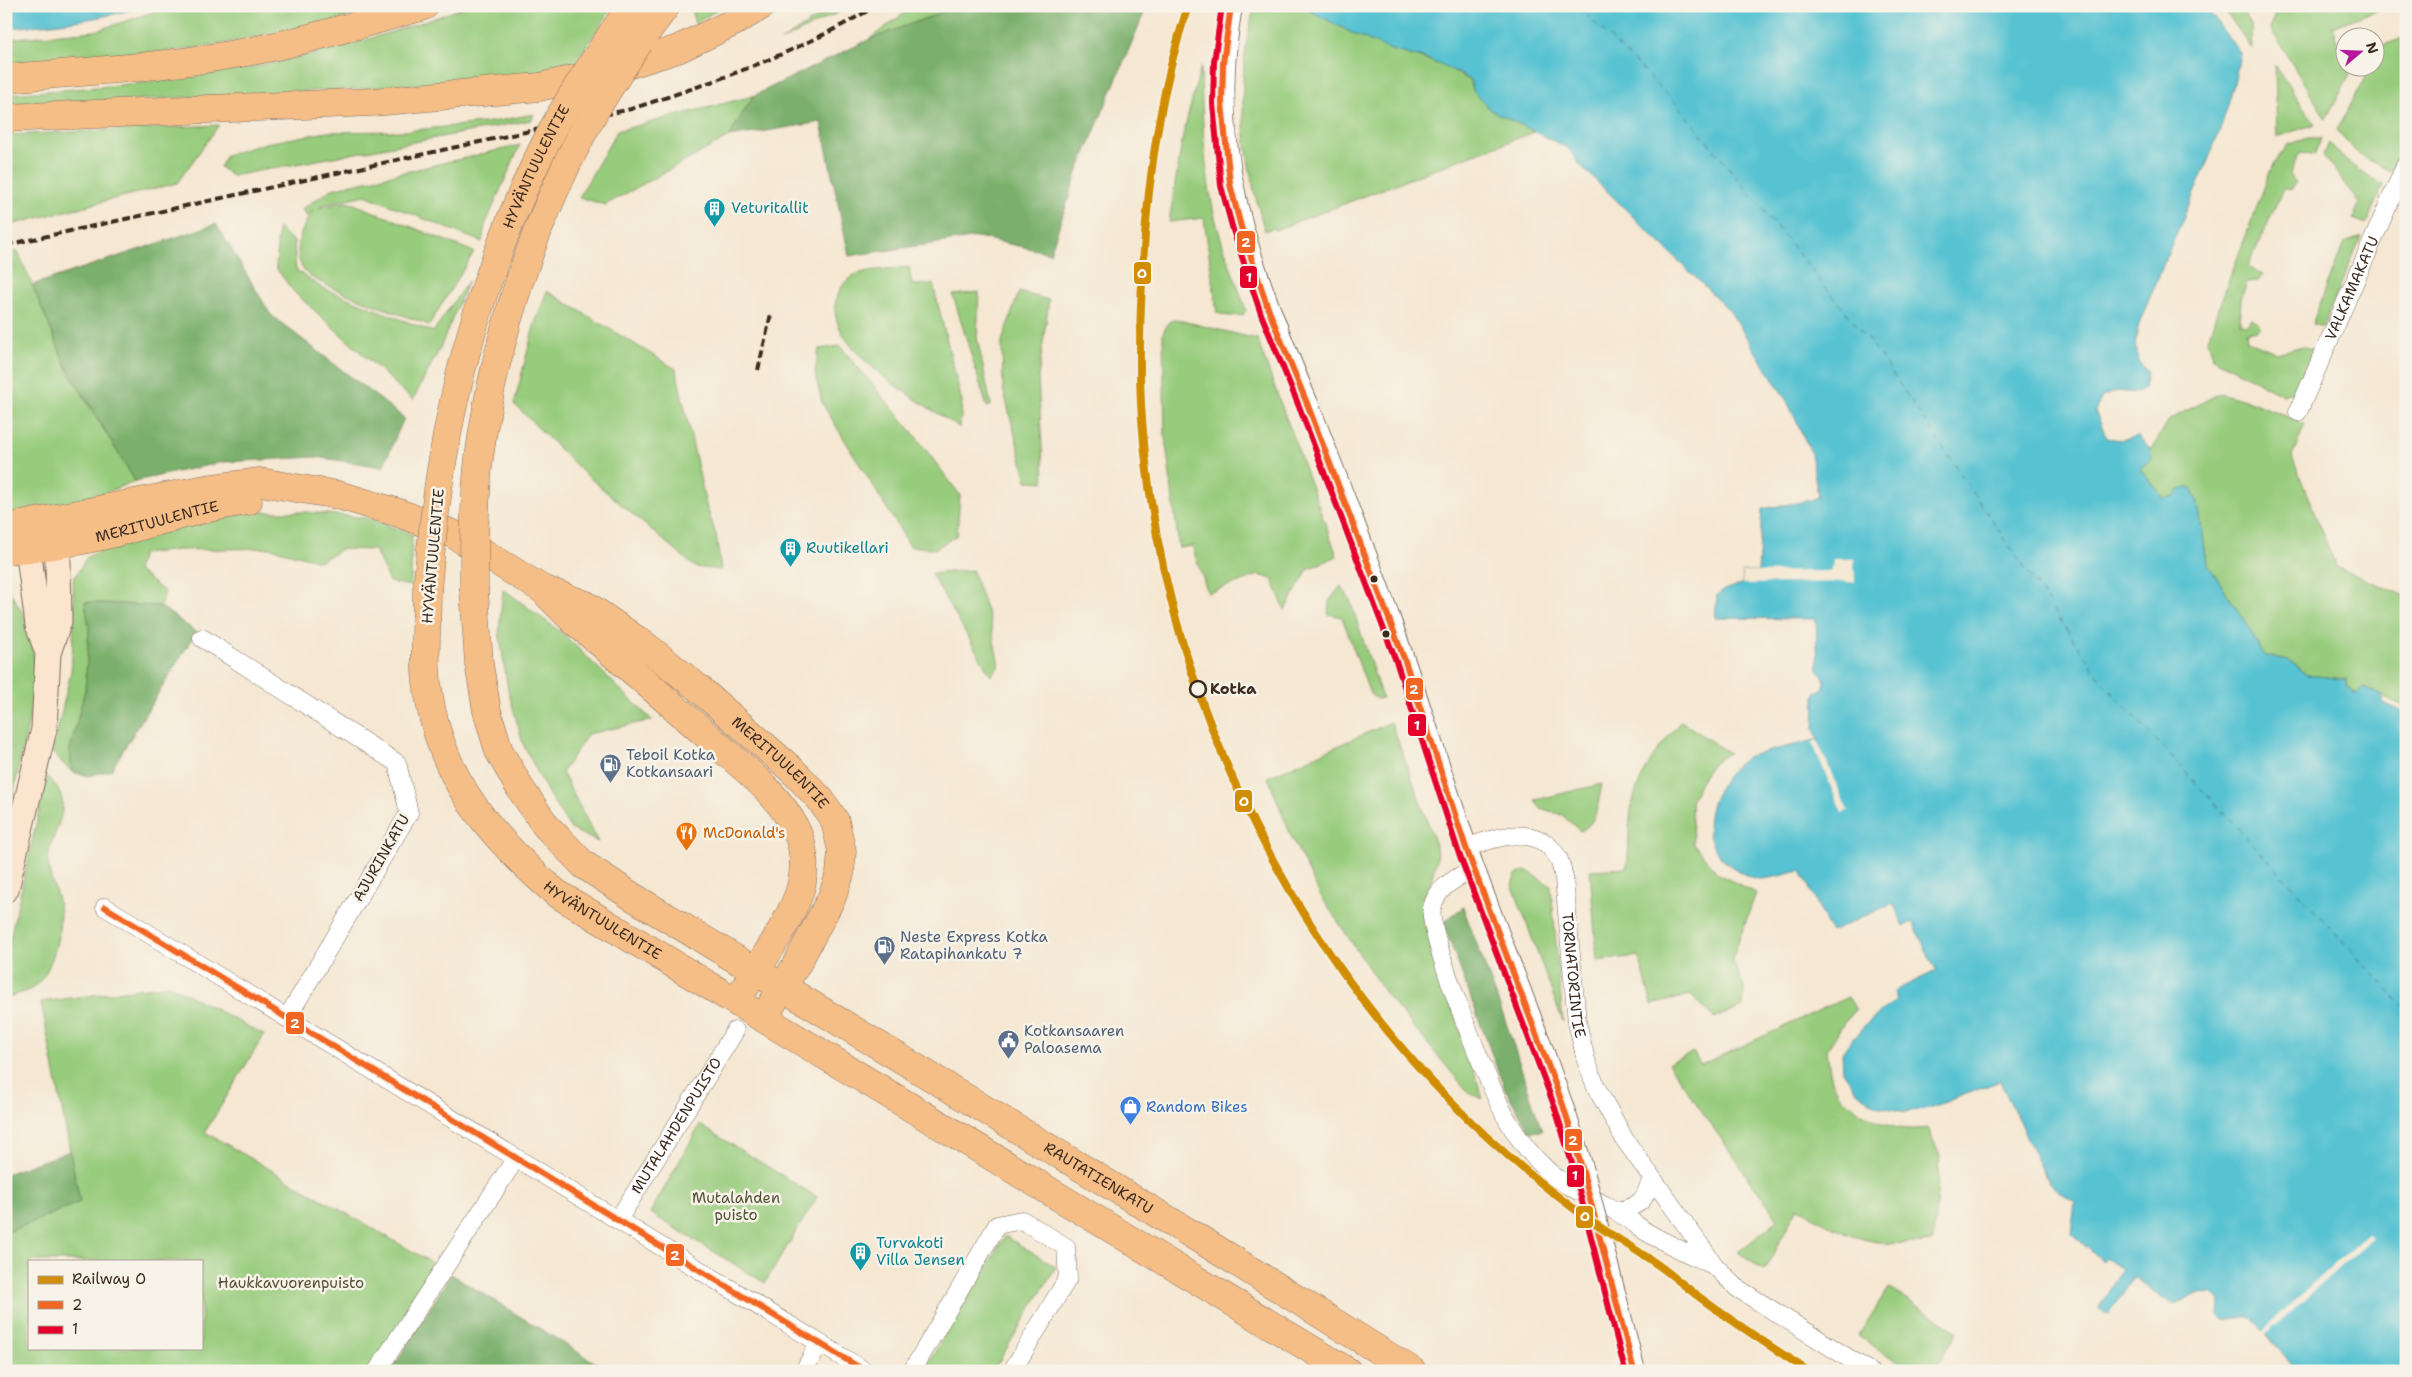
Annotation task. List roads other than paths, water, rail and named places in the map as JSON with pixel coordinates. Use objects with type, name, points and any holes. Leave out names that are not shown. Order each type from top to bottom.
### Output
[{"type":"main road","points":[[6,78],[99,71],[211,58],[284,44],[424,6]]},
{"type":"main road","name":"HYVÄNTUULENTIE","points":[[632,6],[613,32],[555,124],[503,239],[480,308],[457,392],[435,509],[427,590],[426,670],[437,729],[448,763],[478,814],[502,843],[556,893],[764,1017]]},
{"type":"main road","name":"HYVÄNTUULENTIE","points":[[666,6],[639,42],[584,130],[552,195],[531,245],[491,390],[479,458],[474,518],[474,590],[479,664],[487,711],[499,751],[520,788],[546,826],[584,865],[782,987]]},
{"type":"main road","points":[[6,118],[373,102],[540,88],[615,69],[678,49],[734,22],[760,6]]},
{"type":"main road","name":"MERITUULENTIE","points":[[6,528],[234,484],[260,482],[338,495],[374,504],[452,534],[542,589],[586,605],[654,652],[792,770],[820,798],[835,821],[842,851],[840,874],[832,898],[764,1017]]},
{"type":"main road","name":"MERITUULENTIE","points":[[17,549],[56,545],[101,536],[210,507],[306,490]]},
{"type":"main road","points":[[6,889],[44,729],[48,653],[59,622],[56,545],[39,523],[17,549],[38,625],[48,653]]},
{"type":"main road","name":"MERITUULENTIE","points":[[542,589],[573,620],[742,767],[784,809],[797,831],[804,854],[802,882],[794,904],[736,1001]]},
{"type":"main road","name":"RAUTATIENKATU","points":[[782,987],[1211,1246],[1402,1368]]},
{"type":"main road","points":[[764,1017],[1347,1371]]},
{"type":"street","points":[[1231,6],[1223,63],[1222,103],[1230,184],[1240,227],[1269,312],[1318,433],[1405,661],[1470,858],[1563,1105],[1582,1168],[1634,1371]]},
{"type":"street","name":"VALKAMAKATU","points":[[2298,412],[2406,164]]},
{"type":"street","name":"AJURINKATU","points":[[202,638],[397,763],[409,813],[287,1018]]},
{"type":"street","name":"TORNATORINTIE","points":[[1715,1266],[1649,1233],[1617,1212],[1560,1181],[1524,1145],[1508,1121],[1490,1084],[1434,936],[1431,911],[1435,898],[1444,886],[1470,858],[1494,837],[1515,834],[1537,839],[1550,847],[1558,858],[1564,878],[1577,1022],[1586,1060],[1596,1087],[1625,1140],[1715,1266],[1737,1288],[1869,1371]]},
{"type":"street","points":[[105,908],[865,1371]]},
{"type":"street","name":"MUTALAHDENPUISTO","points":[[618,1220],[735,1031]]},
{"type":"street","points":[[377,1371],[516,1158]]},
{"type":"street","points":[[1617,1212],[1635,1207],[1646,1197],[1652,1178]]},
{"type":"street","points":[[912,1371],[997,1226],[1022,1220],[1066,1247],[1068,1278],[1012,1371]]},
{"type":"street","points":[[804,1371],[819,1343]]},
{"type":"water","points":[[6,6],[143,6],[94,18],[9,28],[6,27]]},
{"type":"water","points":[[1301,6],[2205,6],[2240,53],[2234,83],[2216,141],[2139,325],[2136,338],[2136,352],[2147,372],[2144,388],[2138,393],[2117,391],[2102,397],[2095,411],[2107,438],[2121,440],[2137,436],[2150,449],[2152,460],[2140,469],[2164,498],[2175,496],[2179,490],[2191,487],[2198,503],[2207,563],[2248,626],[2260,650],[2266,656],[2289,660],[2307,675],[2346,679],[2346,685],[2356,694],[2364,688],[2381,696],[2384,703],[2406,713],[2406,1371],[2296,1371],[2255,1320],[2248,1316],[2223,1321],[2219,1316],[2220,1301],[2212,1294],[2196,1295],[2173,1304],[2134,1277],[2109,1315],[2098,1308],[2122,1269],[2106,1258],[2103,1262],[2071,1233],[2075,1203],[2048,1182],[2000,1081],[1930,1108],[1905,1112],[1877,1106],[1856,1091],[1843,1071],[1842,1053],[1864,1026],[1897,999],[1894,991],[1936,971],[1913,922],[1904,926],[1893,903],[1831,932],[1801,871],[1764,879],[1744,874],[1731,866],[1718,854],[1711,840],[1708,825],[1710,809],[1716,794],[1736,766],[1749,756],[1819,739],[1814,730],[1815,694],[1824,687],[1824,678],[1818,670],[1816,619],[1715,618],[1717,595],[1724,590],[1742,584],[1743,572],[1758,572],[1762,509],[1812,500],[1818,496],[1811,453],[1787,401],[1729,310],[1580,165],[1568,148],[1491,110],[1474,92],[1470,80],[1459,73],[1426,59],[1391,50],[1350,32]]},
{"type":"railway","points":[[6,245],[631,109],[756,65],[816,38],[876,6]]},
{"type":"railway","points":[[758,370],[771,314]]},
{"type":"rail line","name":"O","points":[[1188,6],[1178,38],[1163,101],[1148,198],[1140,341],[1142,419],[1153,513],[1173,607],[1201,698],[1236,786],[1279,871],[1329,952],[1386,1029],[1449,1100],[1498,1147],[1567,1204],[1594,1224],[1661,1267],[1731,1320],[1808,1371]]},
{"type":"place","name":"Veturitallit","points":[[715,227]]},
{"type":"place","name":"Ruutikellari","points":[[790,567]]},
{"type":"place","name":"Kotka","points":[[1198,689]]},
{"type":"place","name":"Teboil Kotka Kotkansaari","points":[[610,783]]},
{"type":"place","name":"McDonald's","points":[[687,852]]},
{"type":"place","name":"Neste Express Kotka Ratapihankatu 7","points":[[884,965]]},
{"type":"place","name":"Kotkansaaren Paloasema","points":[[1008,1059]]},
{"type":"place","name":"Random Bikes","points":[[1130,1126]]},
{"type":"place","name":"Turvakoti Villa Jensen","points":[[860,1271]]},
{"type":"park label","name":"Mutalahden puisto","points":[[736,1206]]},
{"type":"park label","name":"Haukkavuorenpuisto","points":[[291,1283]]}]
